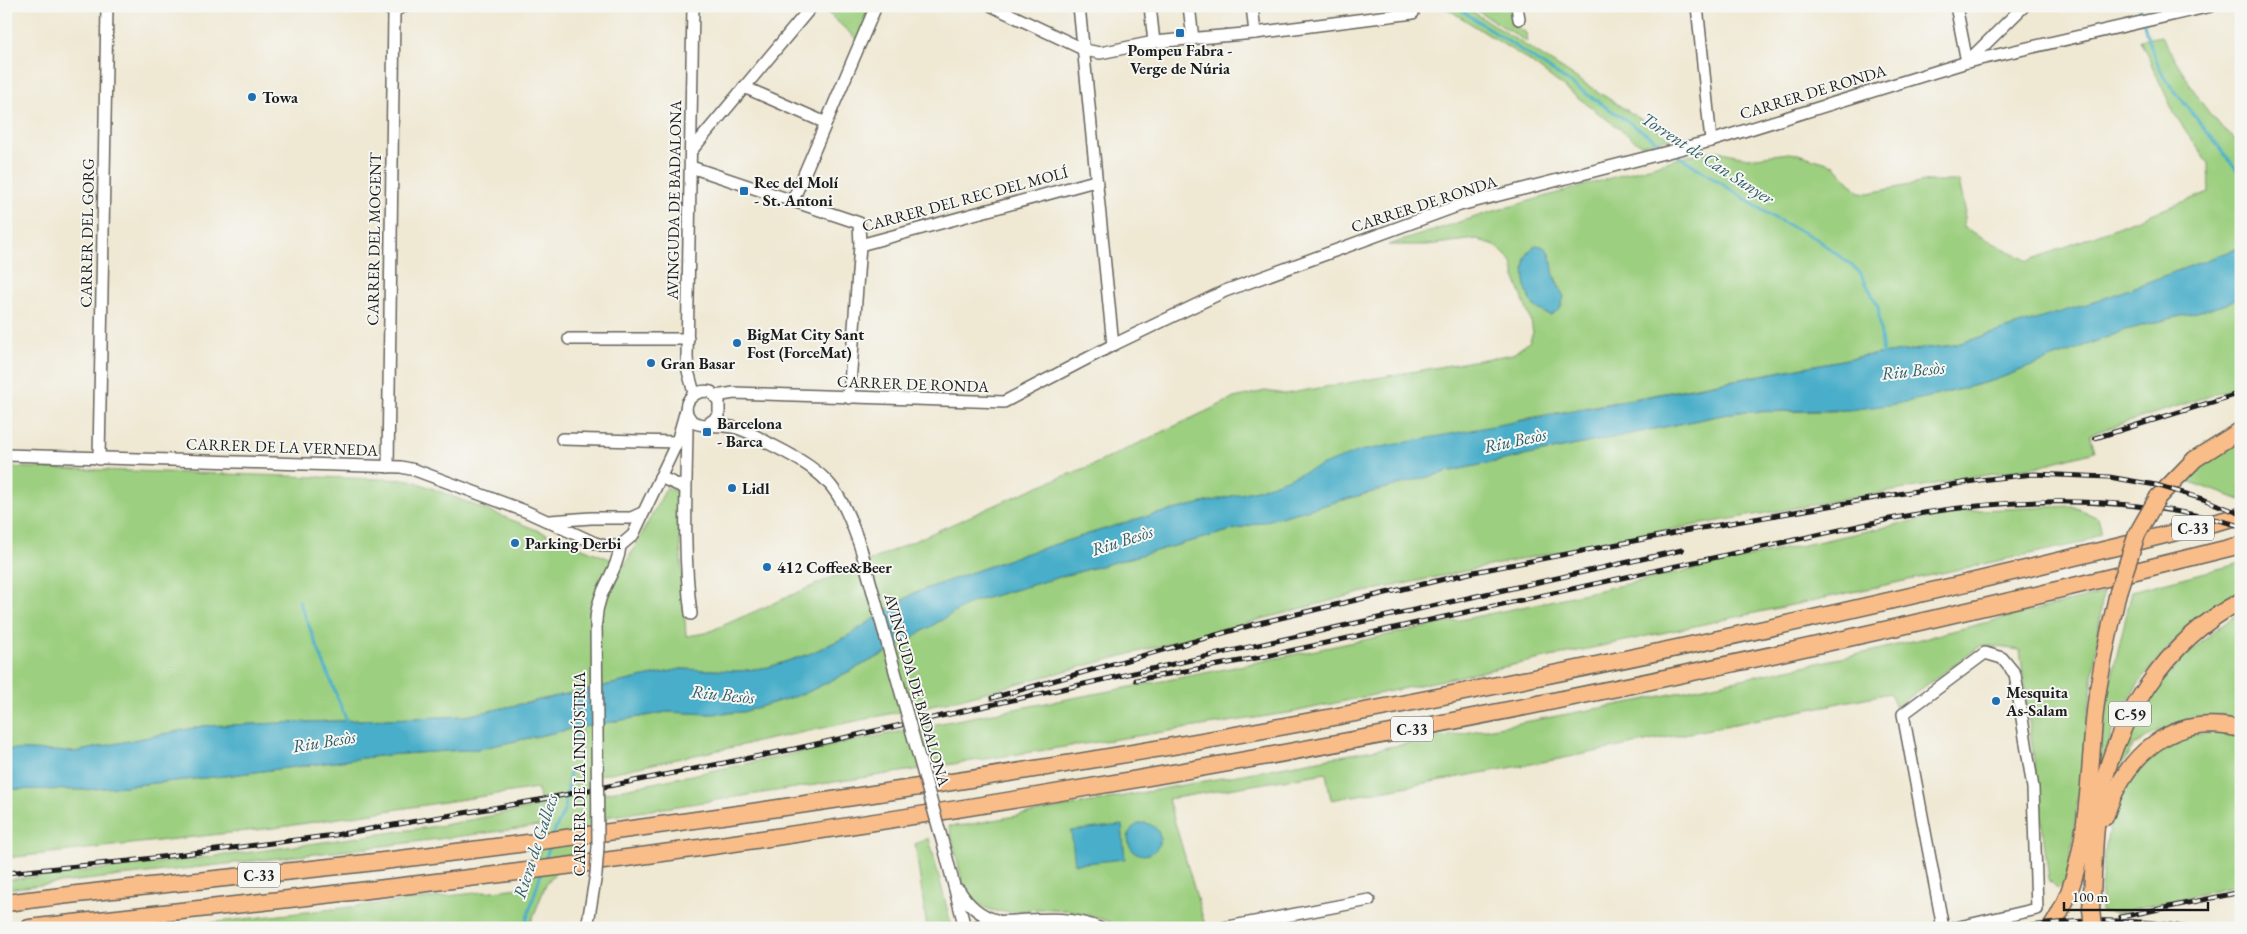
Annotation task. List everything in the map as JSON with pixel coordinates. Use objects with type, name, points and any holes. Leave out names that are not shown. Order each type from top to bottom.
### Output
[{"type":"highway","name":"C-59","points":[[2093,928],[2084,829],[2096,701],[2118,592],[2138,534],[2158,497],[2195,459],[2241,430]]},
{"type":"highway","name":"C-33","points":[[6,903],[572,838],[1024,771],[1200,741],[1455,694],[1835,613],[2241,516]]},
{"type":"highway","name":"C-33","points":[[29,928],[514,873],[1021,799],[1447,723],[1848,639],[2241,545]]},
{"type":"highway","name":"C-59","points":[[2091,909],[2097,820],[2102,786],[2112,754],[2132,711],[2158,672],[2180,647],[2208,622],[2241,601]]},
{"type":"highway","name":"C-59","points":[[2094,868],[2103,821],[2110,799],[2127,769],[2140,754],[2162,738],[2182,730],[2213,725],[2241,729]]},
{"type":"highway","points":[[2051,928],[2064,908],[2076,877],[2084,829]]},
{"type":"street","points":[[382,6],[399,8]]},
{"type":"street","name":"AVINGUDA DE BADALONA","points":[[693,6],[688,371],[694,393]]},
{"type":"street","points":[[691,151],[812,6]]},
{"type":"street","points":[[792,200],[876,6]]},
{"type":"street","points":[[992,6],[1085,50],[1100,53],[1154,42],[1255,33],[1413,9]]},
{"type":"street","points":[[1079,6],[1085,50],[1095,181],[1113,345]]},
{"type":"street","points":[[1150,6],[1154,42]]},
{"type":"street","points":[[1190,6],[1193,39]]},
{"type":"street","points":[[1252,6],[1255,33]]},
{"type":"street","points":[[1517,6],[1519,19]]},
{"type":"street","points":[[1697,6],[1711,141]]},
{"type":"street","points":[[1956,6],[1967,62]]},
{"type":"street","points":[[1967,62],[2024,6]]},
{"type":"street","name":"CARRER DE RONDA","points":[[716,396],[734,393],[1004,402],[1113,345],[1226,291],[1460,205],[1711,141],[1967,62],[2155,20],[2167,12],[2212,6]]},
{"type":"street","name":"CARRER DEL GORG","points":[[99,459],[108,7]]},
{"type":"street","name":"CARRER DEL MOGENT","points":[[388,467],[399,8]]},
{"type":"street","points":[[744,87],[826,123]]},
{"type":"street","name":"CARRER DEL REC DEL MOLÍ","points":[[691,167],[859,223],[860,245],[1095,181]]},
{"type":"street","points":[[849,398],[860,245]]},
{"type":"street","points":[[569,339],[688,339]]},
{"type":"street","points":[[620,546],[633,535],[677,442],[689,399],[694,393],[705,390],[716,396],[719,401],[720,410],[713,422],[691,426],[677,442]]},
{"type":"street","points":[[686,410],[691,426],[685,488],[686,573],[691,614]]},
{"type":"street","name":"AVINGUDA DE BADALONA","points":[[720,410],[738,428],[802,460],[824,476],[845,506],[861,549],[955,885],[965,928]]},
{"type":"street","name":"AVINGUDA DE BADALONA","points":[[708,424],[738,428]]},
{"type":"street","points":[[562,439],[677,442]]},
{"type":"street","name":"CARRER DE LA VERNEDA","points":[[6,455],[388,467],[415,470],[548,521],[578,536],[605,546],[620,546]]},
{"type":"street","points":[[660,477],[685,488]]},
{"type":"street","name":"CARRER DE LA VERNEDA","points":[[548,521],[631,518],[642,513]]},
{"type":"street","points":[[578,536],[579,526],[590,518]]},
{"type":"street","name":"CARRER DE LA INDÚSTRIA","points":[[586,928],[596,874],[598,846],[596,620],[598,600],[617,559],[620,546]]},
{"type":"street","points":[[1943,928],[1903,714],[1985,653],[2002,658],[2015,674],[2033,788],[2037,909],[1955,928]]},
{"type":"street","points":[[955,885],[973,908],[981,914],[997,920]]},
{"type":"street","points":[[1223,928],[1369,900]]},
{"type":"street","points":[[1013,928],[1052,918]]},
{"type":"street","points":[[974,928],[997,920],[1052,918],[1077,921],[1099,928]]},
{"type":"green space","points":[[820,6],[876,6],[860,42]]},
{"type":"green space","points":[[1443,6],[1464,6],[1670,138],[1641,145],[1528,60]]},
{"type":"green space","points":[[1470,6],[1510,6],[1511,24],[1526,33],[1527,42]]},
{"type":"green space","points":[[2161,36],[2201,102],[2218,124],[2241,145],[2241,247],[2097,301],[1954,345],[1863,356],[1529,418],[1257,490],[1140,518],[1021,555],[914,593],[846,637],[809,654],[769,667],[740,671],[681,669],[466,716],[203,726],[74,752],[6,749],[6,467],[411,480],[625,565],[667,487],[677,492],[686,636],[706,633],[1041,485],[1093,465],[1234,398],[1265,391],[1285,394],[1513,354],[1529,342],[1533,333],[1531,321],[1516,281],[1512,262],[1497,247],[1477,239],[1427,245],[1388,245],[1491,212],[1698,153],[1718,151],[1748,158],[1789,153],[1834,165],[1859,192],[1869,193],[1930,181],[1959,181],[1965,209],[1963,227],[2028,261],[2209,192],[2208,163],[2175,115],[2140,40]],"holes":[[[1550,253],[1553,274],[1561,289],[1548,314],[1534,306],[1529,299],[1524,268]]]},
{"type":"green space","points":[[2241,296],[2241,386],[2090,434],[2095,451],[2039,466],[1638,535],[1360,593],[960,699],[587,778],[591,796],[941,723],[1220,670],[1522,607],[1958,511],[2072,506],[2098,518],[2101,529],[2100,534],[2081,543],[1294,712],[592,819],[574,850],[546,884],[529,928],[165,928],[528,887],[539,859],[541,826],[359,849],[6,889],[6,880],[252,852],[444,825],[542,806],[537,788],[274,828],[6,858],[6,789],[85,790],[224,776],[387,755],[478,749],[571,729],[667,712],[710,714],[743,712],[806,693],[884,654],[972,602],[1060,577],[1446,472],[1737,412],[1838,411],[1930,397],[1995,380],[2126,330],[2224,305]]},
{"type":"green space","points":[[2241,440],[2241,500],[2182,479],[2212,456]]},
{"type":"green space","points":[[2241,563],[2241,592],[2205,615],[2171,645],[2155,662],[2129,698],[2115,724],[2096,781],[2107,697],[2132,591]]},
{"type":"green space","points":[[2103,593],[2068,879],[2058,889],[2049,880],[2020,650],[1982,645],[1896,707],[1890,693],[1559,759],[1331,800],[1326,773],[1168,799],[1205,925],[1190,928],[1120,928],[1087,914],[1069,911],[1039,909],[1006,912],[985,908],[967,892],[949,826],[967,825],[1638,701],[1869,652]]},
{"type":"green space","points":[[2241,611],[2241,719],[2223,715],[2196,716],[2154,733],[2133,747],[2111,783],[2128,735],[2149,698],[2162,681],[2191,651]]},
{"type":"green space","points":[[2220,733],[2241,737],[2241,885],[2116,913],[2101,912],[2103,863],[2107,838],[2123,790],[2136,769],[2153,752],[2175,740],[2198,734]]},
{"type":"green space","points":[[929,838],[952,928],[927,928],[915,844]]},
{"type":"water","points":[[1537,245],[1547,249],[1551,257],[1556,281],[1564,297],[1560,309],[1551,315],[1533,305],[1526,289],[1524,271],[1527,255]]},
{"type":"water","name":"Riu Besòs","points":[[2241,247],[2241,296],[2224,305],[2126,330],[1995,380],[1930,397],[1850,410],[1737,412],[1446,472],[972,602],[884,654],[806,693],[743,712],[710,714],[667,712],[571,729],[478,749],[387,755],[224,776],[85,790],[6,789],[6,749],[74,752],[203,726],[466,716],[681,669],[740,671],[769,667],[809,654],[846,637],[914,593],[1021,555],[1140,518],[1257,490],[1360,451],[1863,356],[1954,345],[2097,301]]},
{"type":"water","points":[[1144,823],[1150,824],[1155,828],[1159,833],[1159,845],[1155,850],[1150,854],[1144,855],[1138,854],[1133,850],[1129,845],[1128,839],[1129,833],[1133,828],[1138,824]]},
{"type":"water","points":[[1122,825],[1125,859],[1075,864],[1071,831]]},
{"type":"waterway","name":"Torrent de Can Sunyer","points":[[1455,6],[1669,149]]},
{"type":"waterway","points":[[2140,6],[2148,40],[2163,76],[2241,175]]},
{"type":"waterway","name":"Torrent de Can Sunyer","points":[[1676,154],[1776,219],[1817,239],[1860,272],[1878,306],[1883,356]]},
{"type":"waterway","name":"Riu Besòs","points":[[299,601],[348,724]]},
{"type":"waterway","name":"Riera de Gallecs","points":[[575,739],[580,725]]},
{"type":"waterway","name":"Riera de Gallecs","points":[[553,834],[565,809],[570,772]]},
{"type":"waterway","name":"Riera de Gallecs","points":[[544,863],[550,845]]},
{"type":"waterway","name":"Riera de Gallecs","points":[[524,928],[541,873]]},
{"type":"railway","points":[[2095,438],[2241,393]]},
{"type":"railway","points":[[992,698],[1259,623],[1474,572],[1690,530],[1980,480],[2033,474],[2109,477],[2156,485],[2203,499],[2241,514]]},
{"type":"railway","points":[[1136,680],[1262,657],[1890,519],[1934,511],[2022,502],[2110,503],[2197,515],[2241,526]]},
{"type":"railway","points":[[6,873],[129,861],[335,835],[539,800],[794,749],[1682,550]]},
{"type":"railway","points":[[2121,917],[2241,892]]},
{"type":"railway","points":[[2016,928],[2081,921],[2125,921],[2190,928]]},
{"type":"place","name":"Pompeu Fabra - Verge de Núria","points":[[1180,33]]},
{"type":"place","name":"Towa","points":[[252,97]]},
{"type":"place","name":"Rec del Molí - St. Antoni","points":[[744,191]]},
{"type":"place","name":"BigMat City Sant Fost (ForceMat)","points":[[737,343]]},
{"type":"place","name":"Gran Basar","points":[[651,363]]},
{"type":"place","name":"Barcelona - Barca","points":[[707,432]]},
{"type":"place","name":"Lidl","points":[[732,488]]},
{"type":"place","name":"Parking Derbi","points":[[515,543]]},
{"type":"place","name":"412 Coffee&Beer","points":[[767,567]]},
{"type":"place","name":"Mesquita As-Salam","points":[[1996,701]]}]
